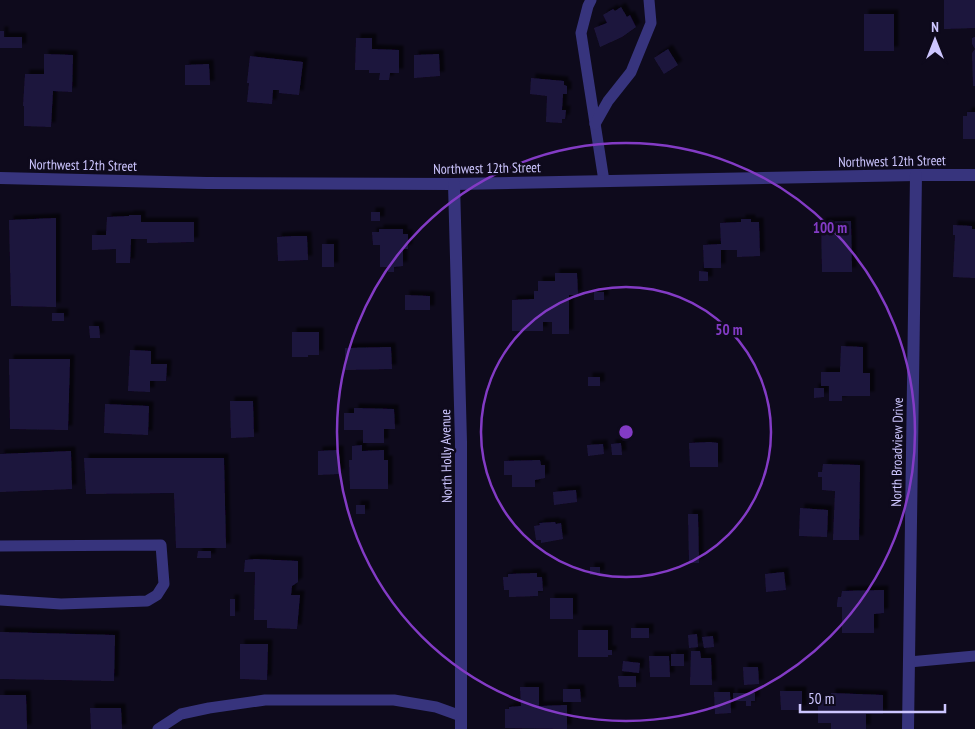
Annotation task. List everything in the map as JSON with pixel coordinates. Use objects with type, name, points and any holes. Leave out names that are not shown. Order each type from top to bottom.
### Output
[{"type":"street","name":"Northwest 12th Street","points":[[0,178],[207,183],[454,184],[916,175],[975,176]]},
{"type":"street","name":"North Broadview Drive","points":[[908,729],[916,175]]},
{"type":"street","name":"North Holly Avenue","points":[[454,184],[461,442],[461,723]]},
{"type":"lane","points":[[591,0],[581,33],[604,181]]},
{"type":"lane","points":[[595,124],[608,101],[631,72],[651,23],[649,0]]},
{"type":"lane","points":[[0,546],[161,545],[164,584],[157,595],[147,601],[61,604],[0,600]]},
{"type":"lane","points":[[909,662],[975,656]]},
{"type":"lane","points":[[158,729],[181,714],[265,700],[394,700],[436,707],[461,723]]},
{"type":"building","points":[[944,0],[975,0],[975,28],[944,29]]},
{"type":"building","points":[[621,7],[627,17],[630,15],[636,27],[622,37],[600,47],[594,28],[607,23],[603,15]]},
{"type":"building","points":[[864,14],[894,14],[894,51],[864,51]]},
{"type":"building","points":[[0,31],[4,31],[4,37],[22,37],[22,48],[0,48]]},
{"type":"building","points":[[975,37],[975,49],[972,44],[972,38]]},
{"type":"building","points":[[356,38],[372,38],[372,49],[399,50],[399,73],[390,73],[389,80],[379,80],[380,73],[369,73],[369,70],[355,70]]},
{"type":"building","points":[[668,49],[678,65],[664,74],[654,58]]},
{"type":"building","points":[[975,49],[975,86],[973,86],[972,53]]},
{"type":"building","points":[[44,54],[73,55],[72,92],[53,91],[51,127],[24,126],[25,74],[44,74]]},
{"type":"building","points":[[439,54],[440,76],[414,78],[414,55]]},
{"type":"building","points":[[250,56],[303,62],[299,95],[279,93],[279,90],[273,90],[272,104],[247,102]]},
{"type":"building","points":[[209,64],[210,85],[185,85],[185,65]]},
{"type":"building","points":[[531,78],[564,81],[564,85],[567,86],[567,94],[563,94],[562,110],[566,110],[565,119],[562,119],[562,123],[546,122],[547,96],[530,94]]},
{"type":"building","points":[[967,112],[975,112],[975,139],[963,139],[963,116],[967,116]]},
{"type":"building","points":[[371,212],[380,212],[380,221],[371,221]]},
{"type":"building","points":[[141,215],[141,222],[194,222],[194,242],[147,243],[147,239],[131,239],[130,263],[116,263],[116,249],[92,250],[92,235],[106,235],[107,217]]},
{"type":"building","points":[[56,218],[56,307],[11,306],[9,220]]},
{"type":"building","points":[[741,219],[751,219],[751,222],[759,222],[760,256],[737,257],[737,250],[721,250],[721,268],[704,268],[703,245],[721,244],[720,223],[741,222]]},
{"type":"building","points":[[851,221],[852,272],[822,272],[821,222]]},
{"type":"building","points":[[953,225],[972,226],[972,229],[975,229],[975,278],[953,277],[955,235],[953,235]]},
{"type":"building","points":[[379,229],[403,229],[403,234],[408,234],[408,249],[403,249],[403,266],[394,267],[394,272],[388,272],[388,267],[380,267],[380,245],[373,245],[372,232],[379,232]]},
{"type":"building","points":[[307,236],[308,260],[278,261],[277,237]]},
{"type":"building","points":[[322,244],[334,244],[334,267],[322,267]]},
{"type":"building","points":[[699,271],[708,272],[708,281],[699,281]]},
{"type":"building","points":[[555,273],[577,273],[578,295],[569,295],[569,334],[552,334],[552,322],[543,322],[543,331],[512,331],[512,300],[534,299],[534,291],[538,291],[538,281],[555,281]]},
{"type":"building","points":[[594,292],[604,292],[604,300],[594,300]]},
{"type":"building","points":[[405,295],[430,296],[430,310],[405,310]]},
{"type":"building","points":[[52,313],[64,313],[64,321],[52,321]]},
{"type":"building","points":[[89,326],[99,326],[100,338],[90,338]]},
{"type":"building","points":[[292,332],[319,332],[319,355],[292,357]]},
{"type":"building","points":[[841,346],[863,347],[863,373],[870,373],[870,396],[842,396],[842,401],[829,401],[829,386],[821,386],[821,372],[840,372]]},
{"type":"building","points":[[391,347],[392,369],[345,370],[345,348]]},
{"type":"building","points":[[130,350],[151,351],[151,364],[167,364],[166,381],[150,381],[150,392],[128,391]]},
{"type":"building","points":[[9,359],[70,359],[68,430],[10,429]]},
{"type":"building","points":[[588,377],[600,377],[600,386],[588,386]]},
{"type":"building","points":[[814,388],[824,388],[824,397],[814,398]]},
{"type":"building","points":[[230,401],[253,401],[254,437],[231,438]]},
{"type":"building","points":[[105,404],[149,406],[148,435],[104,433]]},
{"type":"building","points":[[354,408],[394,409],[395,429],[384,429],[384,443],[363,443],[363,430],[344,430],[344,413],[354,413]]},
{"type":"building","points":[[621,443],[622,455],[612,455],[611,444]]},
{"type":"building","points":[[689,443],[718,443],[718,467],[690,467]]},
{"type":"building","points":[[603,444],[604,454],[588,456],[587,445]]},
{"type":"building","points":[[362,445],[362,451],[384,450],[384,460],[388,460],[388,489],[350,489],[349,460],[352,460],[352,446]]},
{"type":"building","points":[[339,450],[340,474],[318,475],[318,451]]},
{"type":"building","points":[[71,451],[72,489],[0,492],[0,454]]},
{"type":"building","points":[[84,458],[224,458],[226,548],[176,548],[174,493],[86,494]]},
{"type":"building","points":[[540,460],[541,465],[545,465],[545,478],[535,480],[535,487],[512,487],[512,475],[504,475],[504,461]]},
{"type":"building","points":[[823,464],[860,465],[859,540],[833,540],[835,491],[822,490],[822,477],[818,477],[818,472],[822,472]]},
{"type":"building","points":[[576,490],[577,502],[554,505],[553,492]]},
{"type":"building","points":[[356,505],[365,505],[365,514],[356,514]]},
{"type":"building","points":[[800,508],[828,510],[827,537],[799,536]]},
{"type":"building","points":[[688,514],[698,514],[699,563],[689,563]]},
{"type":"building","points":[[555,522],[556,524],[561,523],[563,539],[541,543],[541,540],[536,540],[534,526],[540,525],[539,523]]},
{"type":"building","points":[[198,551],[211,551],[211,558],[197,558]]},
{"type":"building","points":[[245,560],[298,561],[298,582],[292,586],[291,595],[300,595],[297,629],[267,628],[267,620],[254,620],[255,572],[244,572]]},
{"type":"building","points":[[590,567],[600,567],[600,575],[590,575]]},
{"type":"building","points":[[784,572],[786,590],[766,592],[765,574]]},
{"type":"building","points":[[537,573],[537,577],[542,577],[543,591],[538,591],[538,596],[509,597],[509,590],[504,590],[503,577],[508,577],[508,574]]},
{"type":"building","points":[[884,590],[884,613],[874,614],[874,633],[842,633],[842,607],[837,607],[837,604],[838,597],[841,597],[842,591]]},
{"type":"building","points":[[550,598],[573,598],[573,619],[550,619]]},
{"type":"building","points":[[230,599],[235,599],[235,616],[230,616]]},
{"type":"building","points":[[631,628],[649,628],[649,638],[631,638]]},
{"type":"building","points":[[578,630],[608,630],[608,650],[612,650],[612,655],[608,655],[608,657],[578,657]]},
{"type":"building","points":[[0,632],[115,635],[114,681],[0,679]]},
{"type":"building","points":[[697,634],[698,647],[689,648],[688,635]]},
{"type":"building","points":[[713,636],[714,647],[704,648],[702,637]]},
{"type":"building","points":[[240,644],[268,644],[267,680],[240,679]]},
{"type":"building","points":[[691,651],[700,651],[701,658],[711,658],[712,685],[690,685]]},
{"type":"building","points":[[671,654],[684,654],[684,666],[671,666]]},
{"type":"building","points":[[649,656],[669,656],[670,677],[650,677]]},
{"type":"building","points":[[623,661],[640,663],[639,673],[622,671]]},
{"type":"building","points":[[743,667],[758,667],[759,684],[744,685]]},
{"type":"building","points":[[618,676],[636,676],[636,687],[619,687]]},
{"type":"building","points":[[520,687],[539,687],[539,706],[567,705],[567,729],[505,728],[505,709],[521,706]]},
{"type":"building","points":[[563,689],[580,689],[581,702],[563,702]]},
{"type":"building","points":[[780,691],[802,691],[802,710],[781,710]]},
{"type":"building","points":[[714,692],[730,692],[731,713],[715,714]]},
{"type":"building","points":[[733,693],[755,693],[755,701],[751,701],[751,706],[746,706],[746,701],[733,701]]},
{"type":"building","points":[[831,693],[883,695],[883,714],[866,714],[866,729],[831,729],[831,723],[818,723],[818,700],[831,699]]},
{"type":"building","points":[[0,695],[26,695],[27,729],[0,729]]},
{"type":"building","points":[[90,708],[121,708],[122,729],[91,729]]}]
